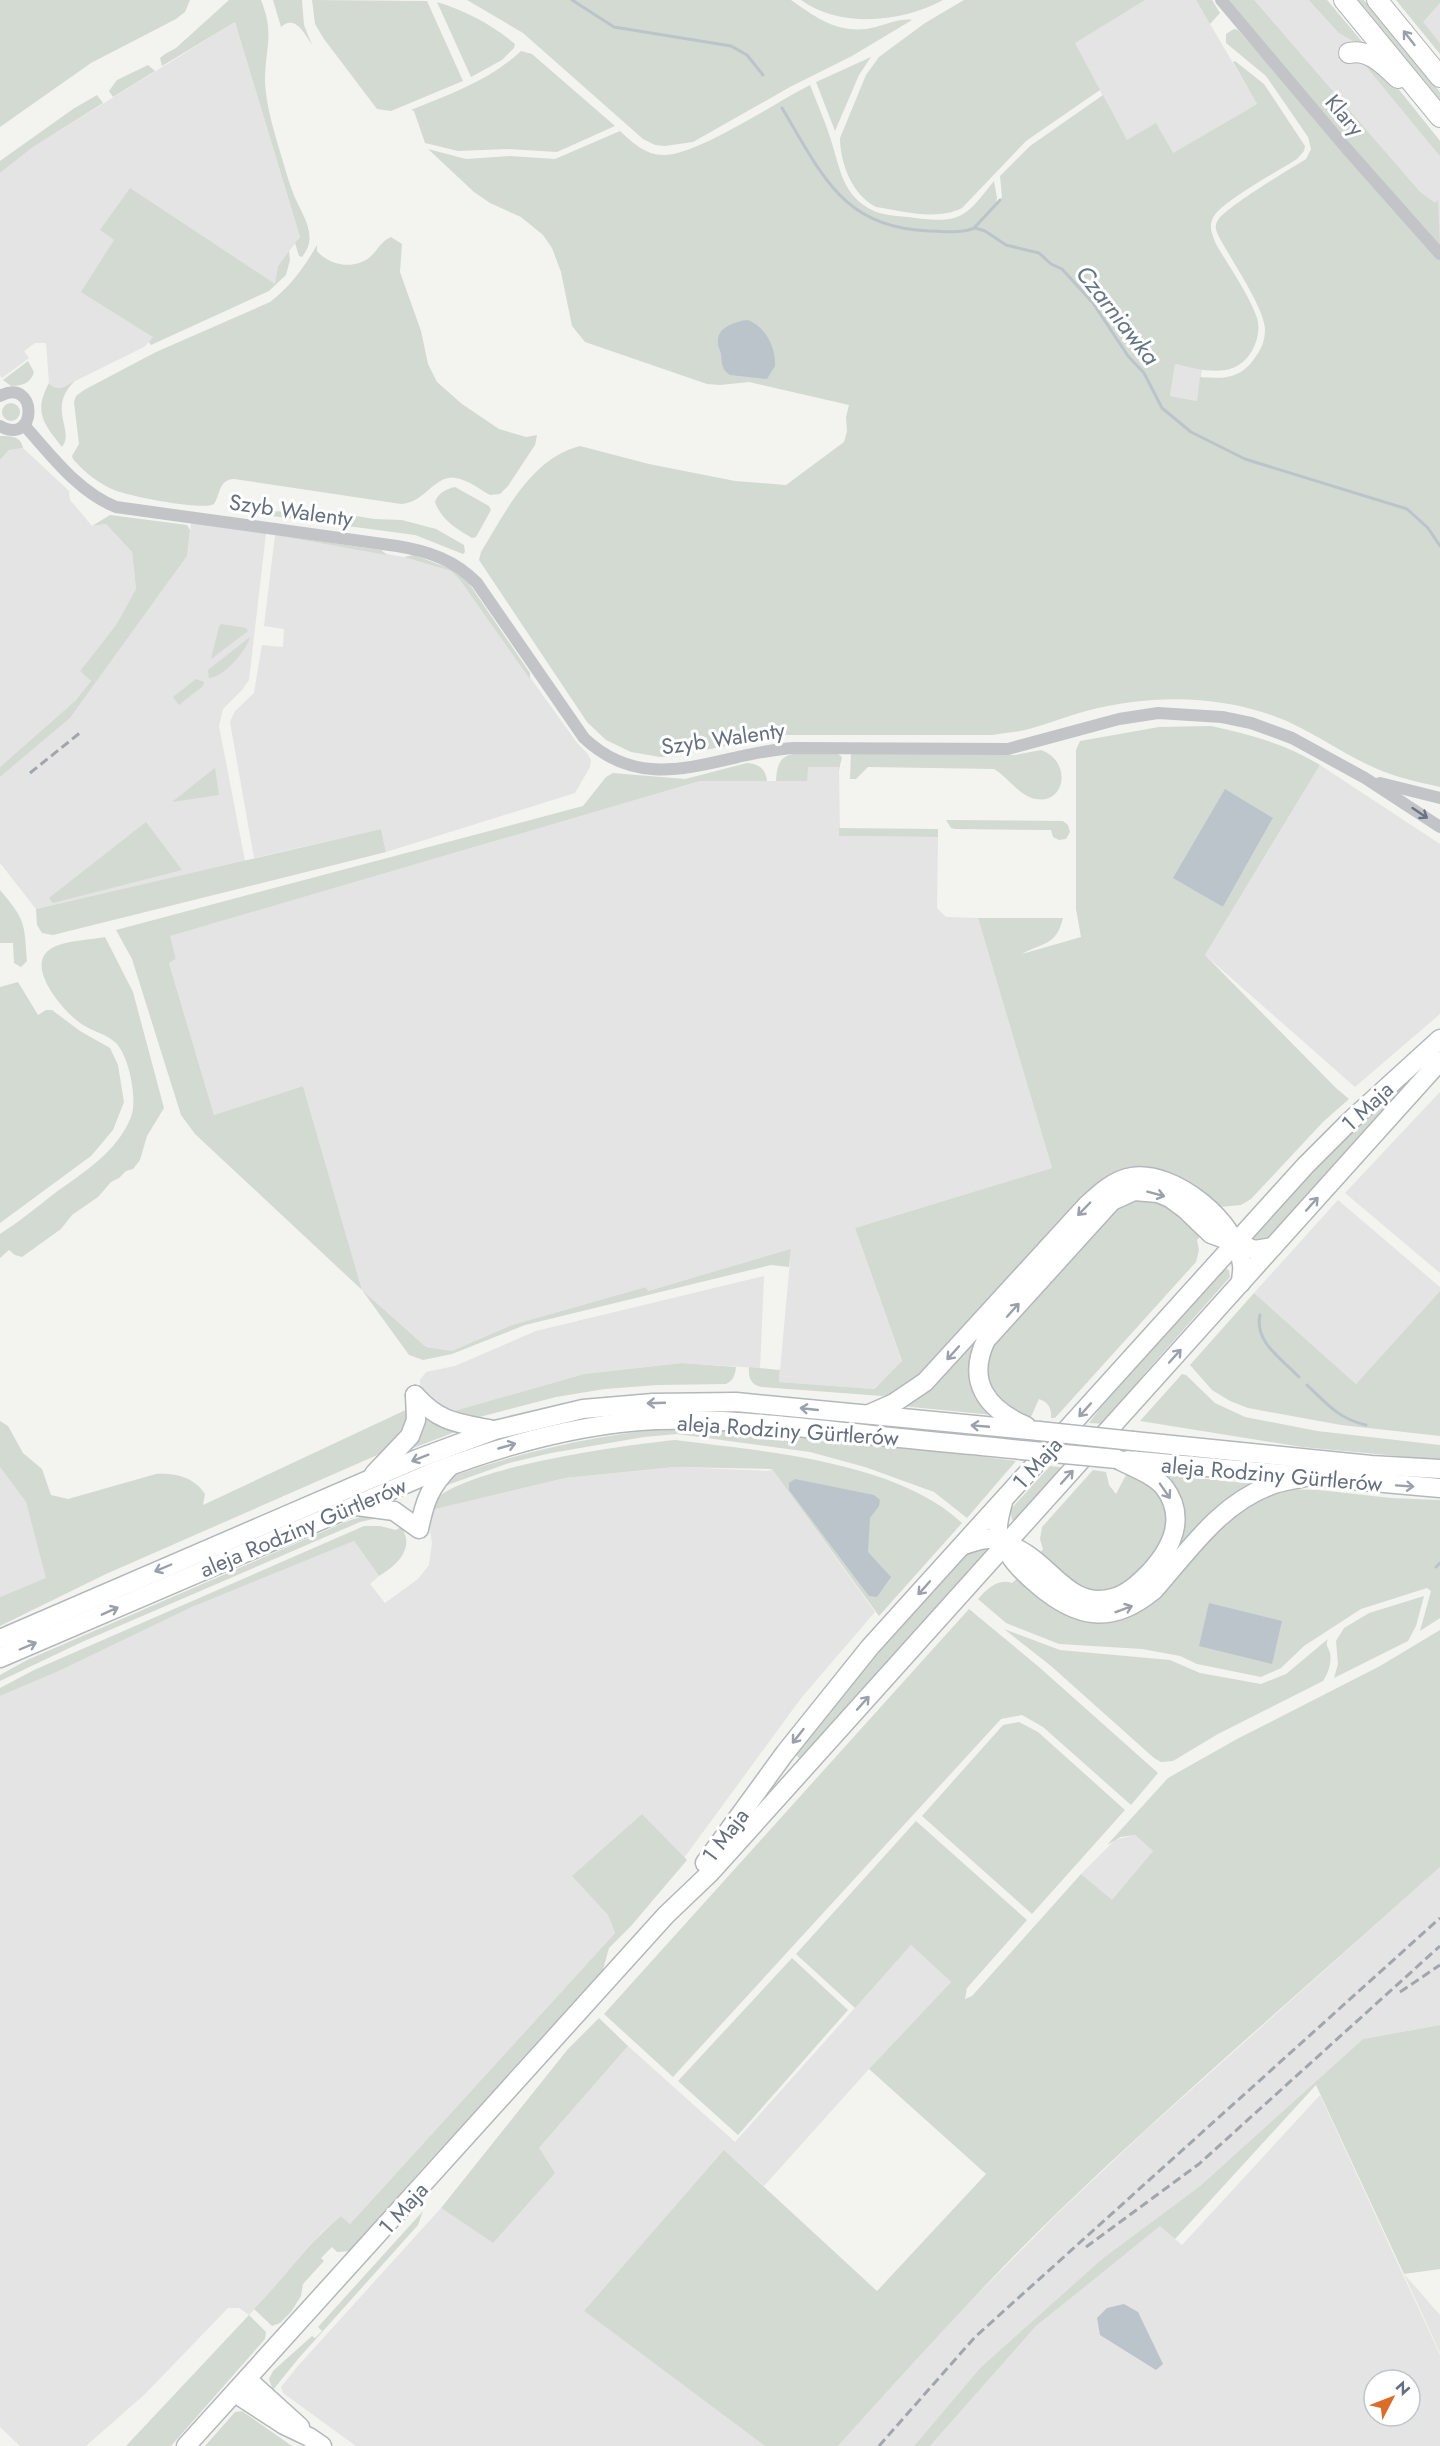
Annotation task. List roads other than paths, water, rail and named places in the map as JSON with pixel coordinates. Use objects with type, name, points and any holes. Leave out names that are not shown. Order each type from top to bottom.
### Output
[{"type":"main road","points":[[1344,0],[1436,112]]},
{"type":"main road","points":[[1377,0],[1440,77]]},
{"type":"main road","points":[[1349,53],[1360,52],[1372,56],[1436,112]]},
{"type":"main road","name":"1 Maja","points":[[666,1915],[839,1683],[1326,1144],[1440,1039]]},
{"type":"main road","name":"1 Maja","points":[[186,2446],[666,1915],[710,1873],[1440,1061]]},
{"type":"main road","points":[[867,1415],[894,1403],[925,1382],[1086,1206],[1117,1182],[1131,1177],[1147,1176],[1170,1182],[1191,1195],[1217,1228],[1212,1270]]},
{"type":"main road","points":[[1039,1431],[1010,1419],[982,1392],[979,1364],[986,1340],[1112,1201],[1124,1194],[1144,1191],[1170,1198],[1217,1228],[1235,1243],[1255,1250],[1273,1247]]},
{"type":"main road","points":[[1217,1228],[1256,1220]]},
{"type":"main road","points":[[1235,1243],[1242,1264],[1241,1283]]},
{"type":"main road","points":[[370,1479],[410,1436],[416,1419],[415,1395],[429,1411],[448,1420],[495,1430]]},
{"type":"main road","name":"aleja Rodziny Gürtlerów","points":[[0,1639],[370,1479],[495,1430],[583,1409],[653,1402],[736,1402],[1360,1464],[1440,1469]]},
{"type":"main road","name":"aleja Rodziny Gürtlerów","points":[[0,1658],[452,1464],[545,1436],[585,1428],[654,1420],[745,1422],[1305,1477],[1440,1488]]},
{"type":"main road","points":[[1003,1502],[998,1532],[1009,1554],[1087,1599],[1101,1600],[1128,1592],[1160,1561],[1169,1548],[1175,1535],[1175,1509],[1171,1498],[1156,1480],[1117,1459]]},
{"type":"main road","points":[[351,1506],[394,1510],[419,1529],[425,1499],[435,1483],[452,1464]]},
{"type":"main road","points":[[1027,1520],[1024,1562],[1060,1602],[1082,1612],[1098,1614],[1128,1609],[1154,1590],[1224,1512],[1246,1496],[1270,1485],[1305,1477]]},
{"type":"main road","points":[[964,1545],[988,1539],[1006,1544]]},
{"type":"main road","points":[[982,1570],[1024,1562]]},
{"type":"main road","points":[[241,2386],[285,2411],[316,2442]]},
{"type":"street","name":"Klary","points":[[1221,0],[1346,148],[1440,254]]},
{"type":"street","points":[[0,396],[13,393],[23,397],[29,408],[28,420],[24,425],[14,430],[0,426]]},
{"type":"street","name":"Szyb Walenty","points":[[24,425],[76,481],[93,495],[116,507],[397,546],[436,556],[460,567],[477,583],[584,738],[605,755],[625,765],[654,770],[686,769],[774,749],[794,748],[1008,749],[1119,719],[1158,713],[1222,717],[1251,723],[1292,738],[1365,778],[1440,827]]},
{"type":"street","name":"Szyb Walenty","points":[[1365,778],[1440,798]]},
{"type":"waterway","name":"Czarniawka","points":[[572,0],[614,27],[731,46],[747,55],[763,75]]},
{"type":"waterway","name":"Czarniawka","points":[[782,108],[823,175],[855,208],[875,220],[899,228],[929,231],[958,232],[975,228],[985,231],[1006,245],[1039,253],[1051,264],[1062,269],[1093,303],[1128,356],[1144,373],[1162,408],[1191,432],[1245,459],[1407,509],[1428,528],[1440,546]]},
{"type":"waterway","points":[[975,227],[1000,200]]},
{"type":"waterway","points":[[1260,1315],[1259,1325],[1265,1342],[1299,1377]]},
{"type":"waterway","points":[[1307,1385],[1341,1415],[1366,1425]]},
{"type":"waterway","points":[[1436,1567],[1440,1563]]},
{"type":"railway","points":[[30,773],[81,732]]},
{"type":"railway","points":[[879,2446],[975,2337],[1440,1918]]},
{"type":"railway","points":[[1086,2247],[1199,2164],[1440,1946]]},
{"type":"railway","points":[[1400,1992],[1440,1965]]}]
